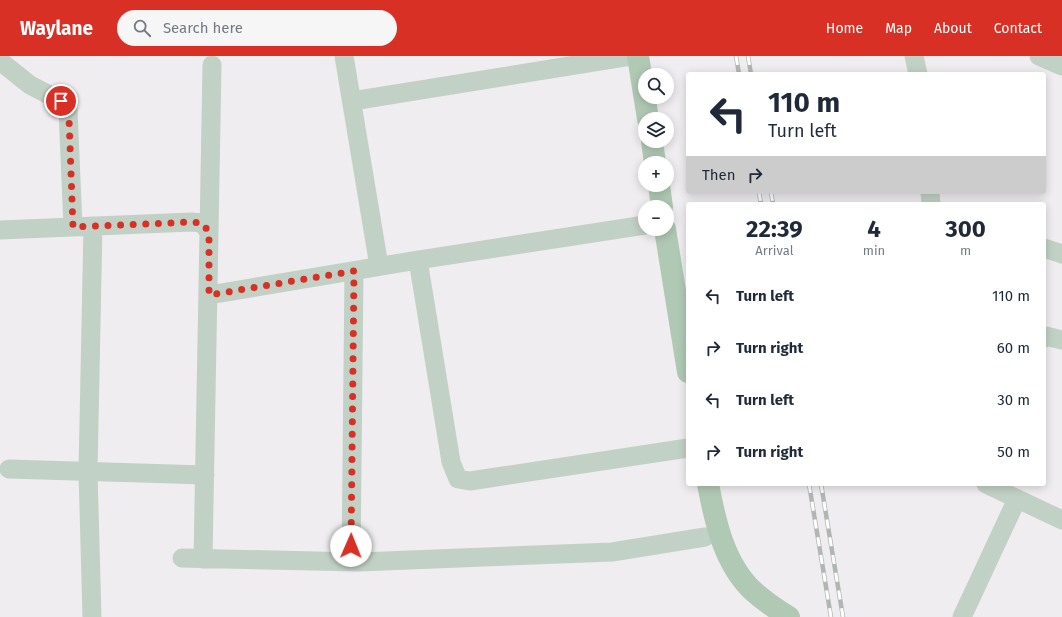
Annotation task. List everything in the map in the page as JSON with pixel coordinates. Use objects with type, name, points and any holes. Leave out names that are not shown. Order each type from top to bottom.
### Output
[{"type":"main road","points":[[638,56],[647,112]]},
{"type":"main road","points":[[666,236],[686,360]]},
{"type":"main road","points":[[708,486],[713,511],[725,549],[732,564],[751,589],[789,617]]},
{"type":"street","points":[[344,56],[379,266]]},
{"type":"street","points":[[352,101],[631,56]]},
{"type":"street","points":[[914,56],[918,72]]},
{"type":"street","points":[[1039,56],[1062,66]]},
{"type":"street","points":[[0,61],[30,85],[61,101],[68,109],[73,227]]},
{"type":"street","points":[[203,559],[212,65]]},
{"type":"street","points":[[0,230],[192,222],[202,223],[209,232]]},
{"type":"street","points":[[92,617],[88,472],[93,226]]},
{"type":"street","points":[[209,295],[379,266],[638,226]]},
{"type":"street","points":[[1046,249],[1062,254]]},
{"type":"street","points":[[418,260],[451,462],[458,478],[470,481],[686,448]]},
{"type":"street","points":[[351,562],[354,271]]},
{"type":"street","points":[[1046,336],[1062,340]]},
{"type":"street","points":[[9,469],[205,475]]},
{"type":"street","points":[[992,486],[1009,492],[1062,520]]},
{"type":"street","points":[[962,617],[1009,492]]},
{"type":"street","points":[[182,558],[351,562],[612,552],[705,537]]},
{"type":"railway","points":[[736,56],[739,72]]},
{"type":"railway","points":[[748,56],[751,72]]},
{"type":"railway","points":[[759,194],[761,202]]},
{"type":"railway","points":[[771,194],[773,202]]},
{"type":"railway","points":[[809,486],[831,617]]},
{"type":"railway","points":[[821,486],[843,617]]},
{"type":"route","points":[[61,101],[68,109],[69,118],[73,227],[192,222],[202,223],[209,232],[209,295],[354,271],[351,546]]}]
